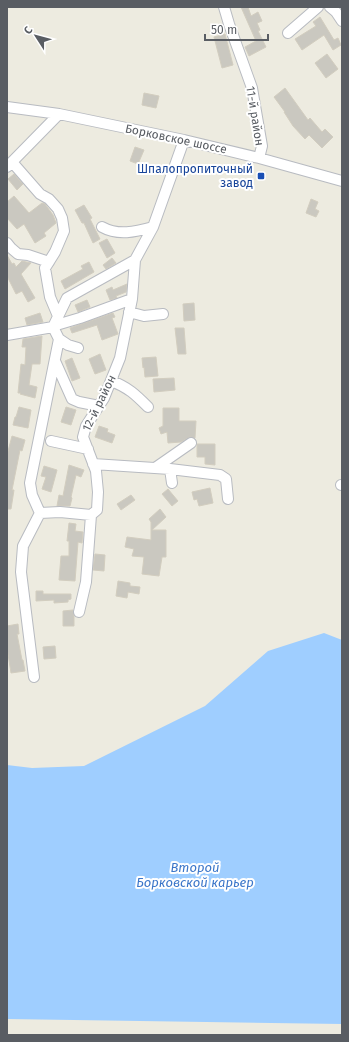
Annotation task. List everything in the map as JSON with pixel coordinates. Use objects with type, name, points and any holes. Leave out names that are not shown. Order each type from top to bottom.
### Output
[{"type":"street","name":"11-й район","points":[[224,7],[252,88],[262,146],[259,158]]},
{"type":"street","points":[[288,33],[318,7]]},
{"type":"street","points":[[330,7],[342,21]]},
{"type":"street","name":"Борковское шоссе","points":[[7,107],[58,114],[184,140],[259,158],[342,181]]},
{"type":"street","points":[[58,114],[9,164],[40,194],[49,199],[58,209],[62,218],[64,231],[55,252],[45,268],[50,297],[58,316]]},
{"type":"street","points":[[53,326],[67,298],[135,260],[153,227],[184,140]]},
{"type":"street","points":[[324,175],[342,188]]},
{"type":"street","points":[[102,226],[109,231],[120,233],[138,231],[153,227]]},
{"type":"street","points":[[7,243],[18,254],[28,255],[48,262]]},
{"type":"street","name":"12-й район","points":[[90,516],[97,510],[98,492],[96,471],[83,436],[86,426],[104,398],[120,358],[132,299],[135,260]]},
{"type":"street","points":[[7,335],[53,326],[132,299]]},
{"type":"street","points":[[129,312],[144,316],[163,314]]},
{"type":"street","points":[[53,326],[59,339],[68,345],[78,348]]},
{"type":"street","points":[[40,513],[32,495],[30,483],[59,339]]},
{"type":"street","points":[[54,361],[72,399],[99,406]]},
{"type":"street","points":[[111,381],[127,388],[148,407]]},
{"type":"street","points":[[51,441],[88,449]]},
{"type":"street","points":[[155,468],[191,443]]},
{"type":"street","points":[[93,464],[170,469],[220,475],[226,479],[228,499]]},
{"type":"street","points":[[170,469],[172,483]]},
{"type":"street","points":[[40,513],[60,512],[90,516],[86,582],[79,612]]},
{"type":"street","points":[[34,677],[21,572],[23,546],[40,513]]},
{"type":"water","name":"Второй Борковской карьер","points":[[324,633],[342,640],[342,1024],[7,1019],[7,765],[32,768],[84,766],[205,706],[268,651]]},
{"type":"building","points":[[241,7],[248,7],[251,16],[258,12],[262,21],[257,23],[260,30],[258,31],[266,47],[249,56],[245,47],[256,41]]},
{"type":"building","points":[[320,17],[334,40],[338,38],[341,45],[333,50],[324,35],[302,50],[295,39],[316,26],[313,22]]},
{"type":"building","points":[[225,34],[233,65],[222,68],[214,37]]},
{"type":"building","points":[[327,54],[338,69],[326,78],[315,63]]},
{"type":"building","points":[[285,88],[308,120],[310,118],[322,132],[325,129],[333,137],[322,148],[309,135],[305,139],[293,126],[274,97]]},
{"type":"building","points":[[144,93],[159,96],[156,108],[142,105]]},
{"type":"building","points":[[135,147],[144,150],[138,164],[130,161]]},
{"type":"building","points":[[14,174],[23,184],[17,190],[8,179]]},
{"type":"building","points":[[14,196],[29,213],[42,203],[45,204],[53,215],[56,223],[44,233],[46,236],[35,243],[24,224],[17,229],[7,218],[7,202]]},
{"type":"building","points":[[311,199],[318,202],[315,209],[319,211],[316,217],[306,213]]},
{"type":"building","points":[[84,205],[92,218],[90,219],[100,239],[93,243],[84,223],[82,223],[75,210]]},
{"type":"building","points":[[107,239],[115,253],[107,258],[99,243]]},
{"type":"building","points":[[7,255],[12,264],[14,263],[16,267],[22,261],[31,263],[21,274],[35,298],[28,302],[22,291],[16,294],[7,276]]},
{"type":"building","points":[[112,258],[116,263],[106,269],[103,265]]},
{"type":"building","points":[[89,262],[94,272],[65,289],[61,281],[83,269],[81,266]]},
{"type":"building","points":[[127,284],[126,292],[116,296],[117,298],[110,300],[106,290],[112,287],[113,290]]},
{"type":"building","points":[[87,300],[90,307],[78,312],[75,305]]},
{"type":"building","points":[[194,303],[195,320],[184,321],[183,304]]},
{"type":"building","points":[[40,313],[43,322],[27,325],[25,318]]},
{"type":"building","points":[[113,313],[115,317],[112,318],[118,334],[102,340],[97,325],[72,333],[70,328]]},
{"type":"building","points":[[175,328],[184,328],[186,354],[178,354]]},
{"type":"building","points":[[42,336],[40,364],[32,364],[29,385],[37,387],[35,398],[18,393],[21,364],[25,365],[26,347],[22,347],[23,339]]},
{"type":"building","points":[[100,354],[106,370],[95,374],[89,359]]},
{"type":"building","points":[[156,357],[158,376],[145,377],[142,358]]},
{"type":"building","points":[[72,358],[80,378],[72,381],[65,361]]},
{"type":"building","points":[[174,378],[175,390],[154,392],[153,379]]},
{"type":"building","points":[[19,407],[31,410],[28,428],[13,425]]},
{"type":"building","points":[[66,407],[76,410],[71,425],[61,422]]},
{"type":"building","points":[[163,408],[179,408],[179,421],[196,421],[195,438],[190,437],[181,442],[168,443],[167,432],[161,434],[159,428],[163,426]]},
{"type":"building","points":[[99,426],[108,429],[107,432],[115,435],[112,443],[95,437]]},
{"type":"building","points":[[12,436],[25,440],[22,451],[20,450],[12,490],[14,490],[11,509],[7,509],[7,455]]},
{"type":"building","points":[[197,444],[215,444],[215,465],[205,464],[205,457],[197,457]]},
{"type":"building","points":[[69,465],[84,470],[81,477],[76,475],[70,506],[57,506],[59,495],[63,496]]},
{"type":"building","points":[[44,466],[57,470],[51,492],[42,489],[46,477],[41,476]]},
{"type":"building","points":[[210,488],[213,503],[199,506],[197,499],[194,500],[192,492]]},
{"type":"building","points":[[168,489],[178,501],[172,506],[162,494]]},
{"type":"building","points":[[131,495],[135,500],[121,510],[117,504]]},
{"type":"building","points":[[160,509],[166,517],[152,530],[166,530],[166,557],[162,557],[159,576],[142,574],[144,557],[132,556],[134,549],[125,547],[127,537],[151,540],[151,522],[149,519]]},
{"type":"building","points":[[69,523],[76,524],[75,531],[83,532],[82,543],[78,542],[75,581],[59,580],[61,556],[69,556],[69,541],[67,541]]},
{"type":"building","points":[[95,554],[105,555],[104,571],[93,570]]},
{"type":"building","points":[[118,581],[130,583],[130,586],[140,587],[139,594],[128,592],[127,598],[116,596]]},
{"type":"building","points":[[36,591],[43,591],[43,594],[71,594],[71,599],[68,600],[68,602],[54,603],[54,600],[36,601]]},
{"type":"building","points":[[73,610],[74,626],[63,626],[63,611]]},
{"type":"building","points":[[18,624],[19,634],[17,634],[25,671],[11,673],[7,648],[7,626]]},
{"type":"building","points":[[55,646],[56,658],[44,659],[43,647]]},
{"type":"place","name":"Шпалопропиточный завод","points":[[261,176]]}]
